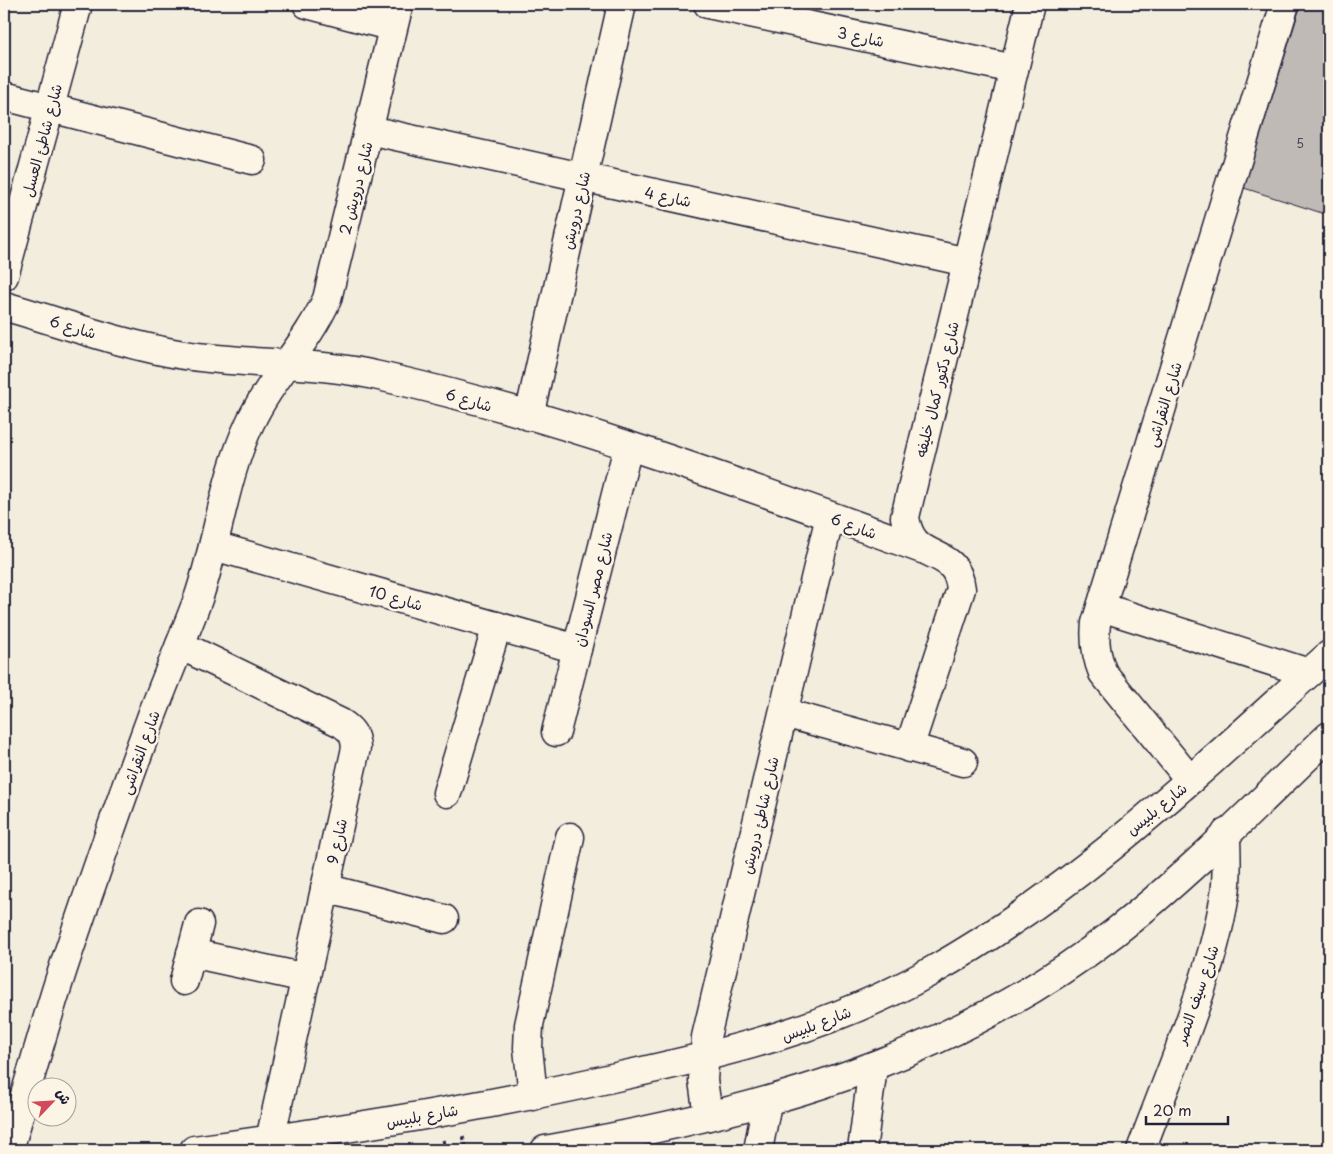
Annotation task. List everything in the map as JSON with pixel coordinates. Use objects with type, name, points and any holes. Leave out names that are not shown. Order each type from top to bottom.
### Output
[{"type":"street","name":"شارع شاطئ العسل","points":[[4,276],[78,4]]},
{"type":"street","points":[[306,4],[396,15]]},
{"type":"street","name":"شارع درويش","points":[[529,416],[622,4]]},
{"type":"street","name":"شارع 3","points":[[708,4],[1014,69]]},
{"type":"street","name":"شارع دكتور كمال خليفه","points":[[909,748],[961,589],[957,572],[951,564],[922,549],[912,541],[907,530],[905,517],[1030,4]]},
{"type":"street","name":"شارع النقراشى","points":[[1190,780],[1103,673],[1097,657],[1094,640],[1100,607],[1285,4]]},
{"type":"street","name":"شارع درويش 2","points":[[287,363],[317,322],[327,298],[370,130],[396,15]]},
{"type":"street","points":[[4,96],[252,160]]},
{"type":"street","name":"شارع 4","points":[[370,130],[967,262]]},
{"type":"street","name":"شارع 6","points":[[4,306],[154,349],[214,359],[347,368],[381,376],[529,416],[628,447],[922,549]]},
{"type":"street","name":"شارع النقراشى","points":[[9,1150],[69,951],[151,717],[180,645],[214,546],[237,456],[250,423],[266,392],[287,363]]},
{"type":"street","name":"شارع مصر السودان","points":[[556,732],[628,447]]},
{"type":"street","name":"شارع شاطئ درويش","points":[[708,1116],[703,1080],[703,1058],[830,516]]},
{"type":"street","name":"شارع 10","points":[[214,546],[577,649]]},
{"type":"street","points":[[1100,607],[1309,673]]},
{"type":"street","points":[[447,793],[497,626]]},
{"type":"street","name":"شارع 9","points":[[180,645],[341,723],[350,729],[355,737],[356,748],[270,1140]]},
{"type":"street","name":"شارع بلبيس","points":[[194,1150],[270,1140],[533,1096],[761,1043],[875,1000],[929,973],[998,931],[1065,884],[1190,780],[1329,655]]},
{"type":"street","points":[[784,713],[963,762]]},
{"type":"street","points":[[547,1150],[609,1144],[708,1116],[767,1103],[873,1067],[972,1022],[1044,981],[1112,934],[1177,881],[1329,736]]},
{"type":"street","name":"شارع سيف النصر","points":[[1141,1150],[1202,983],[1216,934],[1225,892],[1226,833]]},
{"type":"street","points":[[533,1096],[528,1048],[529,1025],[570,837]]},
{"type":"street","points":[[326,888],[444,918]]},
{"type":"street","points":[[184,981],[199,924]]},
{"type":"street","points":[[191,953],[306,978]]},
{"type":"street","points":[[862,1150],[873,1067]]},
{"type":"street","points":[[758,1150],[767,1103]]},
{"type":"building","points":[[1301,4],[1329,4],[1329,199],[1325,214],[1244,188]]}]
